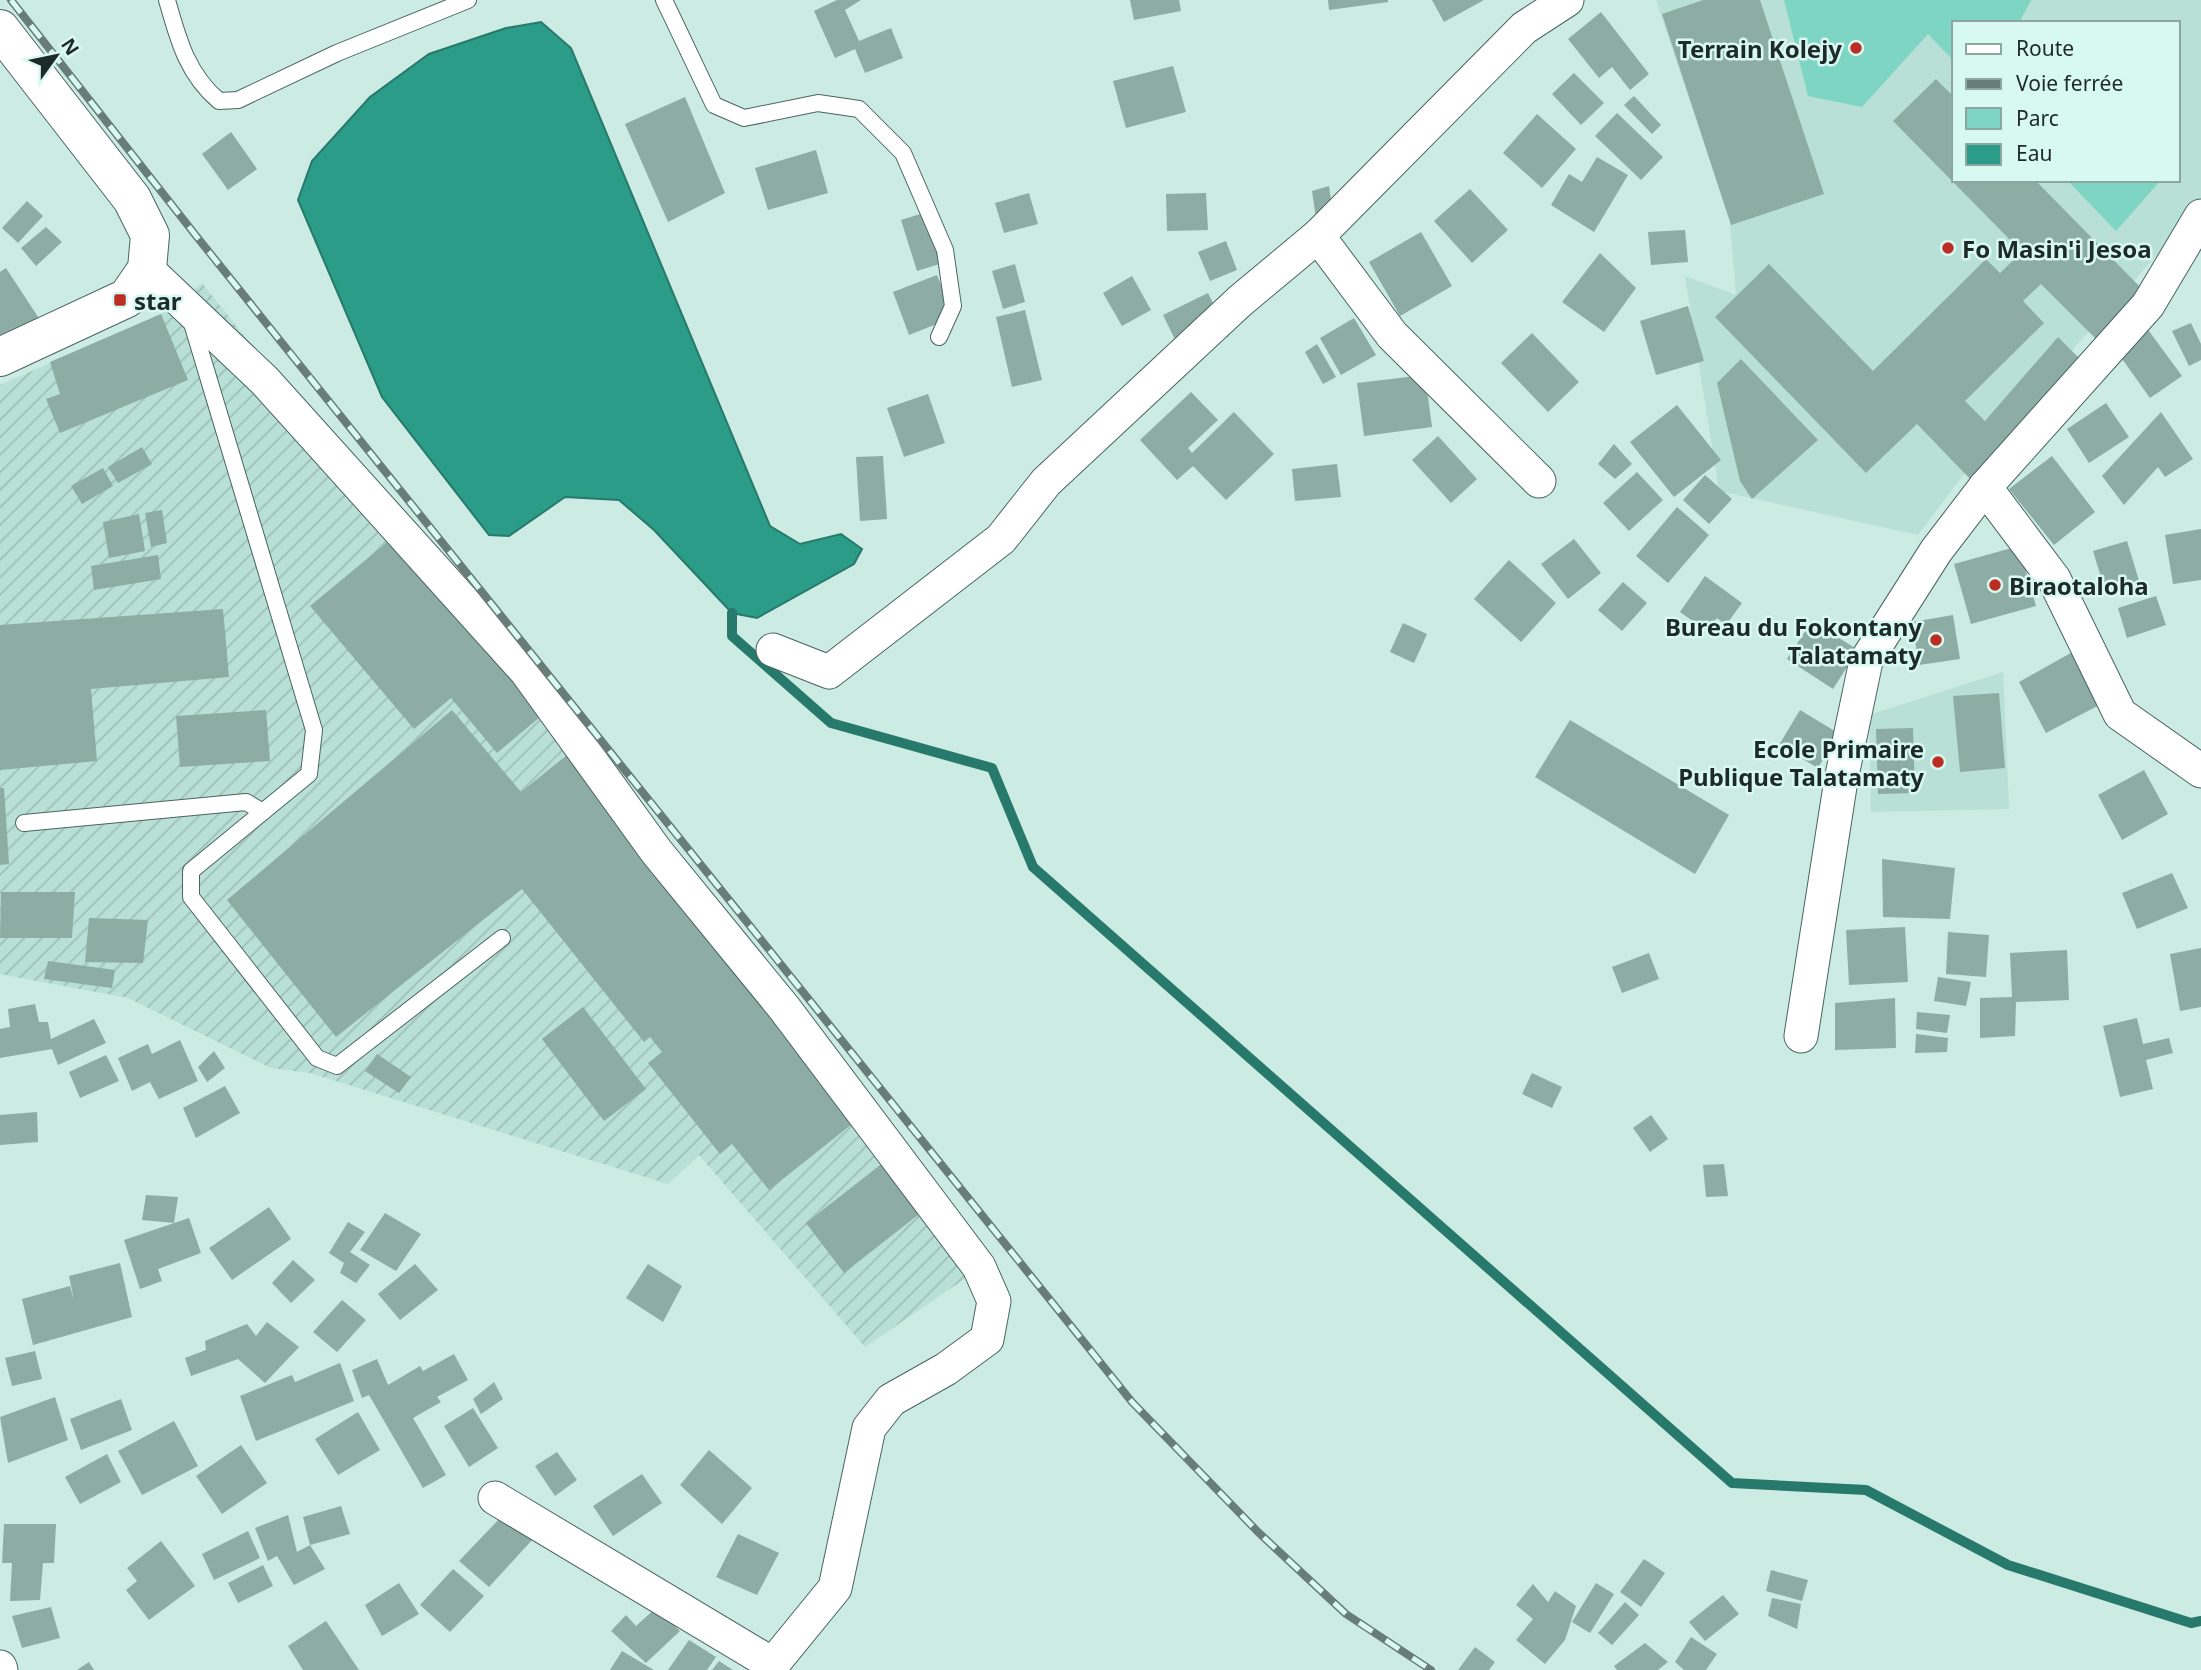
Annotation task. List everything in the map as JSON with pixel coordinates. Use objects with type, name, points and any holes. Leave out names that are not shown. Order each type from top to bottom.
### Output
[{"type":"street","points":[[773,650],[830,672],[1001,539],[1045,482],[1240,301],[1318,236],[1524,28],[1567,0]]},
{"type":"street","points":[[0,29],[132,199],[150,234],[147,269],[127,298],[0,357]]},
{"type":"street","points":[[1801,1036],[1841,780],[1866,661],[1936,551],[1985,487],[2148,305],[2198,221]]},
{"type":"street","points":[[1318,236],[1392,335],[1539,481]]},
{"type":"street","points":[[147,269],[265,381],[526,671],[656,851],[785,1009],[979,1266],[994,1301],[987,1339],[946,1369],[891,1400],[869,1428],[835,1588],[770,1667],[495,1498]]},
{"type":"street","points":[[1985,487],[2054,579],[2120,714],[2201,771]]},
{"type":"lane","points":[[167,0],[181,52],[204,88],[219,101],[238,100],[337,52],[468,0]]},
{"type":"lane","points":[[664,0],[714,105],[744,118],[818,103],[859,110],[903,153],[946,250],[953,306],[939,337]]},
{"type":"lane","points":[[186,304],[314,730],[309,774],[191,872],[191,897],[317,1058],[337,1066],[502,938]]},
{"type":"lane","points":[[24,824],[246,802],[263,811]]},
{"type":"shaded area","name":"Fo Masin'i Jesoa","points":[[1656,0],[2201,0],[2201,205],[1973,462],[1918,535],[1719,491],[1685,276],[1736,295],[1730,221]]},
{"type":"shaded area","points":[[202,283],[982,1267],[865,1347],[699,1155],[668,1184],[310,1073],[271,1068],[128,998],[0,974],[0,385],[161,314]]},
{"type":"shaded area","name":"Ecole Primaire Publique Talatamaty","points":[[2003,672],[2009,809],[1871,812],[1869,715]]},
{"type":"green space","name":"Terrain Kolejy","points":[[1784,0],[2031,0],[2020,21],[1952,21],[1952,59],[1928,34],[1862,107],[1808,96]]},
{"type":"green space","points":[[2069,182],[2159,182],[2116,231]]},
{"type":"water","points":[[541,22],[571,48],[770,526],[800,544],[841,534],[862,549],[854,564],[757,618],[732,613],[654,530],[619,500],[565,497],[509,536],[489,535],[382,397],[298,200],[312,161],[370,97],[429,54],[506,28]]},
{"type":"building","points":[[837,0],[861,0],[845,10],[859,41],[891,28],[903,58],[865,73],[855,49],[835,58],[814,11]]},
{"type":"building","points":[[1130,0],[1179,0],[1181,11],[1134,20]]},
{"type":"building","points":[[1328,0],[1388,0],[1388,2],[1329,10]]},
{"type":"building","points":[[1432,0],[1484,0],[1444,22]]},
{"type":"building","points":[[1703,0],[1760,0],[1824,194],[1731,225],[1662,14]]},
{"type":"building","points":[[1601,12],[1649,74],[1630,90],[1612,67],[1599,78],[1568,39]]},
{"type":"building","points":[[1173,66],[1186,112],[1126,128],[1113,81]]},
{"type":"building","points":[[1574,73],[1604,103],[1581,125],[1552,94]]},
{"type":"building","points":[[1936,79],[1952,95],[1952,181],[1893,121]]},
{"type":"building","points":[[1634,96],[1661,125],[1652,134],[1624,105]]},
{"type":"building","points":[[685,97],[725,193],[668,222],[625,124]]},
{"type":"building","points":[[1617,113],[1663,157],[1641,180],[1595,136]]},
{"type":"building","points":[[1537,114],[1576,149],[1542,188],[1503,153]]},
{"type":"building","points":[[231,132],[257,169],[228,190],[202,154]]},
{"type":"building","points":[[816,150],[828,193],[768,210],[755,168]]},
{"type":"building","points":[[1597,157],[1628,175],[1594,232],[1551,205],[1569,174],[1582,182]]},
{"type":"building","points":[[1953,182],[2037,182],[2145,292],[2096,339],[2041,284],[2023,301],[2044,323],[1965,401],[1985,421],[2058,337],[2082,361],[1973,482],[1917,424],[1866,473],[1715,317],[1769,264],[1873,371],[1986,259],[2000,273],[2022,252]]},
{"type":"building","points":[[1329,186],[1333,213],[1316,218],[1312,191]]},
{"type":"building","points":[[1470,189],[1508,230],[1472,263],[1434,221]]},
{"type":"building","points":[[1029,193],[1038,224],[1004,233],[995,203]]},
{"type":"building","points":[[1206,193],[1208,230],[1167,231],[1166,194]]},
{"type":"building","points":[[27,201],[43,216],[18,243],[2,228]]},
{"type":"building","points":[[933,210],[949,261],[917,271],[901,220]]},
{"type":"building","points":[[46,227],[62,242],[36,266],[21,248]]},
{"type":"building","points":[[1685,230],[1688,262],[1651,265],[1648,232]]},
{"type":"building","points":[[1421,232],[1452,286],[1400,316],[1369,262]]},
{"type":"building","points":[[1226,241],[1237,270],[1210,281],[1198,252]]},
{"type":"building","points":[[1600,253],[1636,288],[1604,332],[1562,302]]},
{"type":"building","points":[[1015,264],[1025,302],[1003,309],[992,271]]},
{"type":"building","points":[[6,268],[44,326],[0,355],[0,272]]},
{"type":"building","points":[[937,275],[954,317],[909,335],[893,292]]},
{"type":"building","points":[[1132,276],[1151,310],[1122,326],[1103,293]]},
{"type":"building","points":[[1208,293],[1229,336],[1184,358],[1163,315]]},
{"type":"building","points":[[1688,306],[1704,361],[1656,375],[1640,321]]},
{"type":"building","points":[[1025,310],[1042,380],[1012,387],[996,317]]},
{"type":"building","points":[[161,314],[188,380],[60,433],[46,399],[60,394],[50,362]]},
{"type":"building","points":[[1354,318],[1376,355],[1341,375],[1320,338]]},
{"type":"building","points":[[2191,323],[2201,344],[2201,360],[2189,366],[2172,331]]},
{"type":"building","points":[[2146,327],[2182,376],[2150,398],[2115,349]]},
{"type":"building","points":[[1532,333],[1579,382],[1548,412],[1501,363]]},
{"type":"building","points":[[1317,344],[1336,377],[1323,384],[1305,352]]},
{"type":"building","points":[[1741,359],[1818,440],[1752,499],[1740,481],[1717,383]]},
{"type":"building","points":[[1425,375],[1432,427],[1364,436],[1357,383]]},
{"type":"building","points":[[1191,392],[1218,420],[1188,448],[1192,453],[1234,412],[1274,454],[1226,500],[1193,466],[1177,480],[1140,440]]},
{"type":"building","points":[[928,394],[945,443],[904,457],[887,408]]},
{"type":"building","points":[[2106,403],[2129,437],[2089,463],[2067,429]]},
{"type":"building","points":[[1677,405],[1721,460],[1674,497],[1630,442]]},
{"type":"building","points":[[2161,412],[2193,459],[2165,477],[2158,467],[2124,505],[2102,476]]},
{"type":"building","points":[[1438,436],[1477,479],[1451,503],[1412,460]]},
{"type":"building","points":[[1614,444],[1632,464],[1615,479],[1598,464]]},
{"type":"building","points":[[142,447],[152,464],[118,483],[108,467]]},
{"type":"building","points":[[883,456],[887,519],[860,521],[856,457]]},
{"type":"building","points":[[2052,456],[2095,512],[2054,545],[2009,489]]},
{"type":"building","points":[[1337,464],[1341,497],[1295,501],[1292,469]]},
{"type":"building","points":[[103,468],[113,486],[82,504],[71,486]]},
{"type":"building","points":[[1637,472],[1663,500],[1629,531],[1603,503]]},
{"type":"building","points":[[1705,475],[1732,499],[1709,524],[1683,500]]},
{"type":"building","points":[[1677,507],[1709,535],[1668,583],[1636,556]]},
{"type":"building","points":[[162,510],[167,543],[151,547],[145,513]]},
{"type":"building","points":[[139,514],[145,551],[109,558],[103,522]]},
{"type":"building","points":[[2201,529],[2201,580],[2173,584],[2165,535]]},
{"type":"building","points":[[391,539],[482,648],[489,642],[547,711],[497,753],[451,698],[414,729],[310,606]]},
{"type":"building","points":[[1574,539],[1601,573],[1568,599],[1541,564]]},
{"type":"building","points":[[2127,541],[2140,584],[2106,594],[2093,551]]},
{"type":"building","name":"Biraotaloha","points":[[2019,546],[2036,606],[1971,624],[1954,564]]},
{"type":"building","points":[[158,555],[161,579],[94,590],[91,566]]},
{"type":"building","points":[[1509,560],[1556,603],[1521,642],[1474,599]]},
{"type":"building","points":[[1705,576],[1742,603],[1726,625],[1717,618],[1707,631],[1680,612]]},
{"type":"building","points":[[1623,582],[1647,603],[1622,631],[1598,610]]},
{"type":"building","points":[[2156,596],[2166,625],[2127,638],[2118,608]]},
{"type":"building","points":[[223,609],[229,677],[91,689],[97,761],[0,770],[0,625]]},
{"type":"building","name":"Bureau du Fokontany Talatamaty","points":[[1953,615],[1960,659],[1919,665],[1912,622]]},
{"type":"building","points":[[1812,621],[1858,650],[1833,689],[1787,659]]},
{"type":"building","points":[[1403,623],[1427,634],[1414,663],[1390,652]]},
{"type":"building","points":[[2076,650],[2105,702],[2046,733],[2019,682]]},
{"type":"building","points":[[1999,693],[2005,768],[1960,772],[1953,696]]},
{"type":"building","points":[[266,710],[270,761],[180,767],[176,716]]},
{"type":"building","points":[[452,710],[521,792],[567,755],[827,1071],[816,1079],[852,1124],[769,1190],[732,1144],[720,1154],[648,1063],[662,1052],[650,1037],[644,1042],[522,889],[336,1037],[227,900]]},
{"type":"building","points":[[1800,710],[1838,733],[1818,768],[1779,745]]},
{"type":"building","points":[[1570,720],[1729,815],[1695,874],[1535,777]]},
{"type":"building","points":[[1913,728],[1915,793],[1878,794],[1876,729]]},
{"type":"building","points":[[2144,770],[2168,814],[2122,840],[2098,795]]},
{"type":"building","points":[[0,788],[4,788],[9,864],[0,865]]},
{"type":"building","points":[[1882,859],[1955,868],[1950,919],[1883,917]]},
{"type":"building","points":[[2172,873],[2188,908],[2137,929],[2122,893]]},
{"type":"building","points":[[1,892],[75,892],[72,938],[0,938]]},
{"type":"building","points":[[89,918],[148,920],[143,963],[85,962]]},
{"type":"building","points":[[1905,927],[1908,982],[1849,985],[1846,930]]},
{"type":"building","points":[[1948,932],[1989,935],[1986,977],[1946,974]]},
{"type":"building","points":[[2201,948],[2201,1007],[2180,1011],[2170,954]]},
{"type":"building","points":[[2067,950],[2069,1000],[2016,1002],[2015,1036],[1980,1038],[1980,998],[2012,997],[2010,953]]},
{"type":"building","points":[[1649,953],[1659,979],[1622,993],[1612,967]]},
{"type":"building","points":[[48,961],[115,970],[112,988],[44,979]]},
{"type":"building","points":[[1938,977],[1971,982],[1966,1006],[1934,1001]]},
{"type":"building","points":[[1895,998],[1896,1048],[1835,1050],[1835,1003]]},
{"type":"building","points":[[35,1004],[39,1022],[48,1022],[51,1039],[94,1019],[106,1043],[58,1065],[52,1049],[0,1058],[0,1029],[10,1027],[8,1009]]},
{"type":"building","points":[[583,1007],[646,1089],[604,1121],[542,1039]]},
{"type":"building","points":[[1917,1012],[1950,1015],[1947,1033],[1916,1029]]},
{"type":"building","points":[[2137,1018],[2143,1044],[2169,1038],[2173,1053],[2146,1060],[2153,1089],[2120,1097],[2103,1026]]},
{"type":"building","points":[[1916,1034],[1948,1038],[1947,1052],[1915,1053]]},
{"type":"building","points":[[180,1040],[198,1081],[159,1099],[150,1082],[132,1091],[118,1058],[148,1044],[152,1054]]},
{"type":"building","points":[[214,1051],[225,1068],[207,1082],[198,1067]]},
{"type":"building","points":[[377,1054],[411,1077],[399,1093],[365,1071]]},
{"type":"building","points":[[106,1055],[119,1081],[80,1098],[69,1072]]},
{"type":"building","points":[[1532,1073],[1562,1087],[1552,1108],[1522,1094]]},
{"type":"building","points":[[225,1086],[240,1113],[196,1138],[183,1108]]},
{"type":"building","points":[[37,1112],[38,1142],[0,1145],[0,1115]]},
{"type":"building","points":[[1651,1115],[1668,1139],[1650,1152],[1633,1128]]},
{"type":"building","points":[[884,1162],[923,1211],[844,1273],[806,1223]]},
{"type":"building","points":[[1724,1164],[1728,1196],[1706,1197],[1703,1165]]},
{"type":"building","points":[[146,1195],[178,1197],[174,1223],[142,1220]]},
{"type":"building","points":[[269,1207],[291,1239],[232,1280],[209,1248]]},
{"type":"building","points":[[385,1213],[421,1234],[396,1271],[360,1250]]},
{"type":"building","points":[[189,1218],[201,1253],[158,1269],[162,1281],[140,1289],[124,1240]]},
{"type":"building","points":[[348,1222],[365,1232],[350,1252],[370,1265],[356,1283],[340,1273],[344,1263],[329,1253]]},
{"type":"building","points":[[293,1260],[315,1280],[291,1303],[272,1283]]},
{"type":"building","points":[[120,1263],[132,1317],[33,1345],[22,1299],[70,1286],[74,1300],[69,1276]]},
{"type":"building","points":[[415,1264],[438,1290],[400,1320],[378,1294]]},
{"type":"building","points":[[648,1264],[682,1286],[663,1322],[626,1298]]},
{"type":"building","points":[[342,1300],[366,1320],[337,1352],[313,1332]]},
{"type":"building","points":[[267,1322],[299,1347],[265,1383],[238,1359],[191,1376],[185,1358],[206,1350],[205,1341],[247,1324],[256,1336]]},
{"type":"building","points":[[35,1351],[42,1379],[12,1386],[5,1358]]},
{"type":"building","points":[[454,1354],[468,1380],[437,1397],[441,1402],[413,1418],[446,1475],[423,1488],[369,1395],[362,1398],[352,1370],[377,1359],[388,1385],[420,1366],[423,1371]]},
{"type":"building","points":[[340,1363],[354,1401],[256,1441],[240,1396],[292,1375],[295,1382]]},
{"type":"building","points":[[494,1382],[503,1399],[481,1414],[473,1399]]},
{"type":"building","points":[[55,1397],[68,1440],[8,1463],[0,1417]]},
{"type":"building","points":[[121,1399],[132,1430],[81,1450],[70,1419]]},
{"type":"building","points":[[473,1408],[498,1448],[469,1467],[444,1426]]},
{"type":"building","points":[[358,1412],[380,1450],[338,1475],[315,1439]]},
{"type":"building","points":[[174,1421],[198,1466],[142,1495],[118,1451]]},
{"type":"building","points":[[241,1445],[267,1483],[222,1514],[196,1476]]},
{"type":"building","points":[[709,1450],[752,1488],[722,1524],[680,1485]]},
{"type":"building","points":[[557,1452],[577,1480],[555,1496],[535,1466]]},
{"type":"building","points":[[107,1454],[121,1482],[80,1504],[65,1477]]},
{"type":"building","points":[[642,1474],[662,1503],[613,1536],[593,1506]]},
{"type":"building","points":[[341,1506],[350,1534],[310,1545],[303,1517]]},
{"type":"building","points":[[504,1514],[533,1539],[489,1587],[459,1561]]},
{"type":"building","points":[[288,1515],[297,1552],[310,1545],[325,1569],[294,1585],[277,1556],[268,1561],[255,1528]]},
{"type":"building","points":[[4,1524],[56,1524],[54,1563],[43,1563],[40,1600],[10,1601],[12,1563],[2,1563]]},
{"type":"building","points":[[248,1531],[260,1558],[214,1580],[202,1554]]},
{"type":"building","points":[[738,1534],[779,1553],[757,1595],[716,1577]]},
{"type":"building","points":[[161,1541],[195,1586],[149,1620],[126,1590],[137,1581],[127,1568]]},
{"type":"building","points":[[1644,1559],[1665,1573],[1641,1607],[1620,1592]]},
{"type":"building","points":[[263,1565],[273,1586],[238,1603],[228,1583]]},
{"type":"building","points":[[453,1569],[484,1596],[450,1632],[420,1605]]},
{"type":"building","points":[[1771,1570],[1808,1580],[1802,1601],[1766,1591]]},
{"type":"building","points":[[399,1583],[419,1614],[382,1636],[365,1605]]},
{"type":"building","points":[[1596,1583],[1614,1594],[1590,1633],[1572,1622]]},
{"type":"building","points":[[1533,1584],[1548,1602],[1555,1591],[1576,1606],[1565,1640],[1545,1664],[1516,1640],[1533,1619],[1516,1605]]},
{"type":"building","points":[[1723,1595],[1739,1614],[1705,1641],[1689,1622]]},
{"type":"building","points":[[1772,1598],[1801,1604],[1797,1629],[1768,1616]]},
{"type":"building","points":[[1625,1602],[1639,1615],[1612,1645],[1598,1633]]},
{"type":"building","points":[[51,1607],[60,1638],[22,1648],[12,1616]]},
{"type":"building","points":[[656,1608],[680,1631],[646,1663],[611,1631],[626,1615],[636,1626]]},
{"type":"building","points":[[326,1621],[359,1670],[303,1670],[288,1646]]},
{"type":"building","points":[[1691,1637],[1717,1654],[1706,1670],[1684,1670],[1675,1662]]},
{"type":"building","points":[[689,1640],[716,1657],[707,1670],[668,1670]]},
{"type":"building","points":[[1645,1643],[1668,1662],[1658,1670],[1617,1670],[1614,1666]]},
{"type":"building","points":[[1475,1647],[1495,1662],[1489,1670],[1458,1670]]},
{"type":"building","points":[[622,1651],[654,1670],[610,1670]]},
{"type":"building","points":[[719,1661],[733,1670],[712,1670]]},
{"type":"building","points":[[89,1662],[94,1670],[77,1670]]},
{"type":"waterway","points":[[732,613],[732,636],[831,723],[992,768],[1033,867],[1732,1483],[1866,1490],[2008,1565],[2191,1623],[2201,1621]]},
{"type":"railway","points":[[11,0],[197,237],[1132,1402],[1258,1532],[1346,1614],[1431,1670]]},
{"type":"place","name":"Terrain Kolejy","points":[[1856,48]]},
{"type":"place","name":"Fo Masin'i Jesoa","points":[[1948,248]]},
{"type":"place","name":"star","points":[[120,300]]},
{"type":"place","name":"Biraotaloha","points":[[1995,585]]},
{"type":"place","name":"Bureau du Fokontany Talatamaty","points":[[1936,640]]},
{"type":"place","name":"Ecole Primaire Publique Talatamaty","points":[[1938,762]]}]
